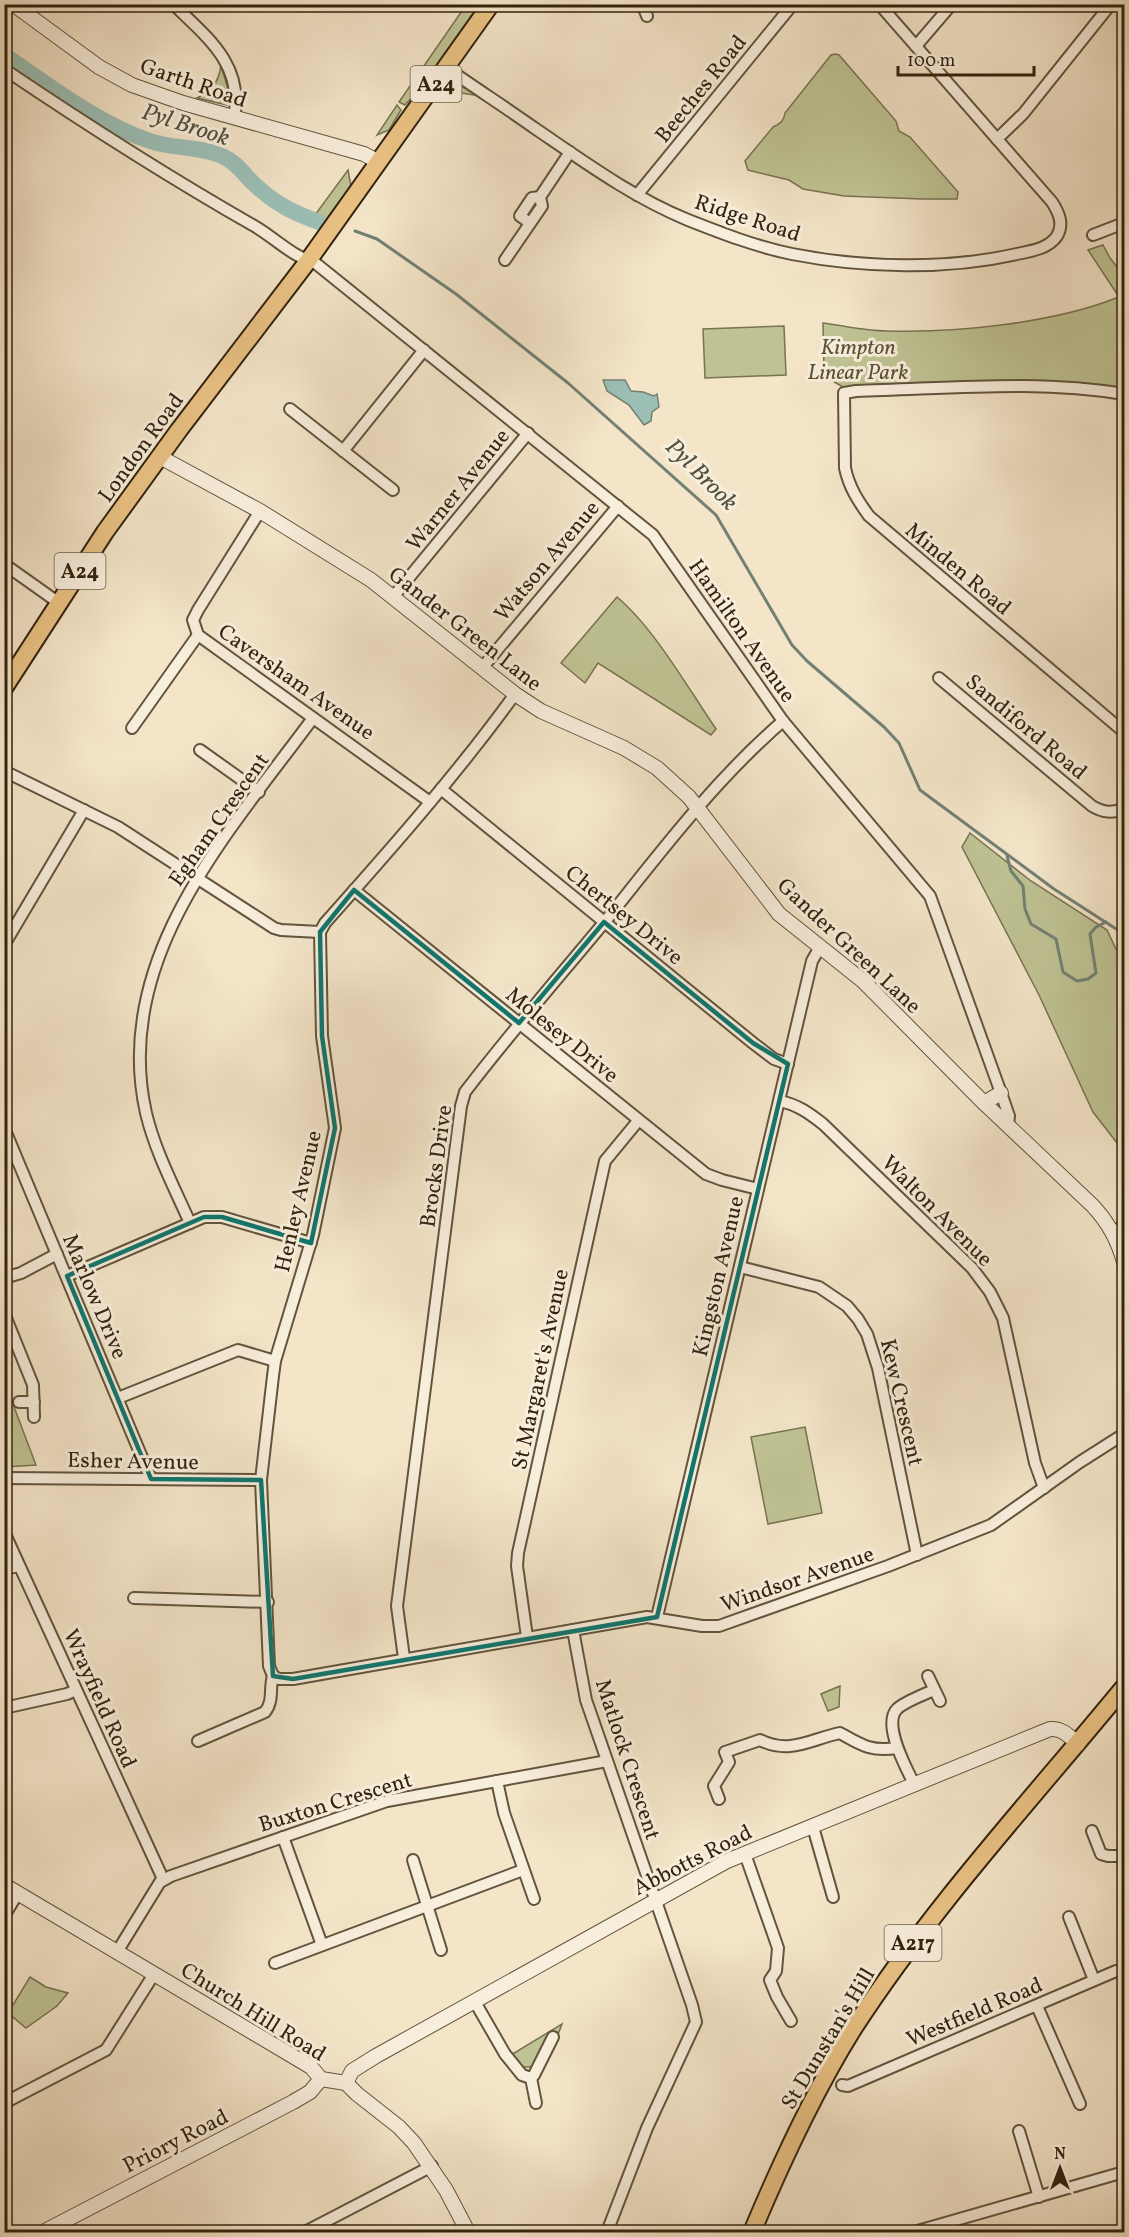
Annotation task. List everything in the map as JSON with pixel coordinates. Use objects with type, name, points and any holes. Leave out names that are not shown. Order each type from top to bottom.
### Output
[{"type":"highway","name":"A24","points":[[379,162],[491,4]]},
{"type":"highway","name":"London Road","points":[[4,688],[105,532],[323,241],[379,162]]},
{"type":"highway","name":"St Dunstan's Hill","points":[[752,2232],[798,2130],[824,2080],[854,2029],[903,1956],[954,1891],[1125,1687]]},
{"type":"street","name":"Garth Road","points":[[13,4],[99,67],[132,85],[183,103],[364,154],[379,162]]},
{"type":"street","points":[[173,4],[202,33],[227,63],[237,92],[234,118]]},
{"type":"street","points":[[638,4],[644,8],[647,16]]},
{"type":"street","name":"Beeches Road","points":[[637,195],[793,4]]},
{"type":"street","points":[[879,4],[997,139],[1023,114],[1111,4]]},
{"type":"street","points":[[916,46],[952,4]]},
{"type":"street","name":"Ridge Road","points":[[447,68],[637,195],[686,219],[772,249],[821,258],[884,264],[955,263],[1041,249],[1056,237],[1060,228],[1060,220],[1053,202],[997,139]]},
{"type":"street","name":"Hamilton Avenue","points":[[4,69],[181,184],[258,229],[303,260],[319,266],[653,535],[783,721],[930,896],[1009,1116],[1008,1126]]},
{"type":"street","points":[[505,260],[542,206],[540,197],[570,152]]},
{"type":"street","points":[[1093,235],[1125,223]]},
{"type":"street","points":[[343,451],[424,350]]},
{"type":"street","name":"Minden Road","points":[[1125,394],[1044,386],[844,393],[847,479],[869,516],[1125,732]]},
{"type":"street","points":[[290,409],[393,490]]},
{"type":"street","name":"Warner Avenue","points":[[393,597],[528,433]]},
{"type":"street","name":"Gander Green Lane","points":[[160,457],[260,511],[364,576],[515,694],[555,720],[624,748],[673,781],[698,808],[779,914],[863,981],[1008,1126],[1108,1222],[1119,1229],[1125,1262]]},
{"type":"street","name":"Watson Avenue","points":[[482,668],[618,506]]},
{"type":"street","name":"Caversham Avenue","points":[[260,511],[198,610],[193,620],[198,635],[430,802]]},
{"type":"street","points":[[4,564],[59,603]]},
{"type":"street","points":[[132,728],[198,635]]},
{"type":"street","name":"Sandiford Road","points":[[939,678],[1092,806],[1109,812],[1125,809]]},
{"type":"street","points":[[4,771],[117,827],[274,928],[320,932],[324,923],[488,732],[515,694]]},
{"type":"street","name":"Egham Crescent","points":[[190,1222],[151,1135],[145,1110],[141,1056],[143,1013],[148,986],[162,946],[196,878],[314,718]]},
{"type":"street","name":"Brocks Drive","points":[[404,1658],[397,1606],[461,1107],[465,1092],[519,1023],[698,808],[752,748],[783,721]]},
{"type":"street","points":[[200,750],[259,792]]},
{"type":"street","name":"Chertsey Drive","points":[[441,789],[753,1043],[774,1059],[788,1064]]},
{"type":"street","points":[[4,945],[84,810]]},
{"type":"street","name":"Molesey Drive","points":[[354,890],[638,1121],[706,1173],[722,1180],[758,1189]]},
{"type":"street","name":"Henley Avenue","points":[[198,1741],[265,1712],[270,1703],[273,1676],[269,1666],[261,1480],[275,1361],[311,1243],[335,1128],[322,1036],[320,932]]},
{"type":"street","name":"Kingston Avenue","points":[[657,1617],[812,961],[820,947]]},
{"type":"street","points":[[984,1102],[1001,1093]]},
{"type":"street","name":"Walton Avenue","points":[[780,1101],[805,1110],[823,1124],[972,1268],[982,1281],[1003,1318],[1035,1463],[1044,1488]]},
{"type":"street","name":"St Margaret's Avenue","points":[[527,1637],[517,1566],[518,1553],[605,1161],[638,1121]]},
{"type":"street","name":"Marlow Drive","points":[[4,1128],[151,1479]]},
{"type":"street","points":[[67,1276],[204,1217],[222,1217],[311,1243]]},
{"type":"street","points":[[4,1278],[21,1273],[57,1254]]},
{"type":"street","name":"Kew Crescent","points":[[740,1267],[819,1287],[847,1306],[858,1319],[867,1334],[878,1368],[917,1555]]},
{"type":"street","points":[[4,1313],[33,1385],[34,1417]]},
{"type":"street","points":[[118,1398],[238,1350],[275,1361]]},
{"type":"street","points":[[19,1402],[34,1402]]},
{"type":"street","name":"Windsor Avenue","points":[[273,1676],[279,1679],[293,1678],[657,1617],[702,1626],[719,1626],[991,1526],[1080,1462],[1125,1434]]},
{"type":"street","name":"Esher Avenue","points":[[4,1478],[261,1480]]},
{"type":"street","name":"Wrayfield Road","points":[[4,1532],[163,1879]]},
{"type":"street","points":[[4,1569],[19,1566]]},
{"type":"street","points":[[134,1598],[268,1602]]},
{"type":"street","name":"Matlock Crescent","points":[[573,1630],[586,1700],[696,2022],[647,2128],[609,2232]]},
{"type":"street","points":[[928,1676],[940,1701]]},
{"type":"street","points":[[4,1708],[76,1690]]},
{"type":"street","points":[[914,1784],[897,1748],[893,1717],[897,1709],[934,1690]]},
{"type":"street","name":"Abbotts Road","points":[[346,2083],[355,2069],[728,1861],[1050,1729],[1059,1729],[1078,1744]]},
{"type":"street","points":[[719,1799],[714,1786],[729,1762],[725,1752],[760,1740],[769,1745],[796,1746],[840,1733],[866,1748],[884,1750],[897,1748]]},
{"type":"street","name":"Buxton Crescent","points":[[163,1879],[387,1802],[607,1761]]},
{"type":"street","points":[[497,1781],[504,1813],[534,1899]]},
{"type":"street","points":[[813,1827],[833,1897]]},
{"type":"street","points":[[1092,1832],[1101,1854],[1125,1856]]},
{"type":"street","points":[[283,1837],[322,1946]]},
{"type":"street","points":[[745,1854],[778,1948],[776,1971],[770,1980],[791,2021]]},
{"type":"street","points":[[413,1860],[441,1950]]},
{"type":"street","points":[[275,1962],[523,1870]]},
{"type":"street","points":[[117,1952],[163,1879]]},
{"type":"street","name":"Church Hill Road","points":[[4,1885],[311,2067],[321,2079],[346,2083],[399,2127],[432,2166],[468,2232]]},
{"type":"street","points":[[4,1916],[18,1893]]},
{"type":"street","points":[[1069,1917],[1094,1980]]},
{"type":"street","name":"Westfield Road","points":[[842,2085],[848,2086],[1116,1971],[1123,1973]]},
{"type":"street","points":[[4,2103],[106,2050],[154,1974]]},
{"type":"street","points":[[475,2001],[505,2054],[522,2075],[531,2078]]},
{"type":"street","points":[[1037,2006],[1080,2104]]},
{"type":"street","points":[[536,2103],[531,2078],[553,2037]]},
{"type":"street","name":"Priory Road","points":[[43,2232],[293,2102],[310,2092],[321,2079]]},
{"type":"street","points":[[1018,2131],[1039,2197]]},
{"type":"street","points":[[305,2232],[432,2166]]},
{"type":"street","points":[[914,2232],[1125,2172]]},
{"type":"highlighted area","points":[[354,890],[519,1023],[604,922],[753,1043],[788,1064],[657,1617],[293,1679],[273,1676],[261,1480],[151,1479],[67,1276],[204,1217],[222,1217],[311,1243],[335,1128],[322,1036],[320,932]]},
{"type":"green space","points":[[466,5],[480,5],[432,74],[405,105],[399,102]]},
{"type":"green space","points":[[831,55],[839,55],[896,121],[899,131],[910,137],[958,192],[957,199],[844,196],[803,189],[789,180],[748,170],[745,161],[773,127],[781,122],[785,113]]},
{"type":"green space","points":[[221,66],[229,92],[227,105],[197,98],[214,86]]},
{"type":"green space","points":[[459,85],[475,93],[474,95],[461,93],[450,97],[449,86]]},
{"type":"green space","points":[[397,105],[401,110],[389,130],[377,135]]},
{"type":"green space","points":[[348,170],[351,186],[326,220],[315,215]]},
{"type":"green space","name":"Kimpton Linear Park","points":[[1103,245],[1124,276],[1124,389],[1045,381],[848,390],[824,376],[823,323],[879,331],[974,328],[1065,314],[1119,297],[1088,250]]},
{"type":"green space","points":[[784,326],[786,375],[705,378],[703,329]]},
{"type":"green space","points":[[617,597],[644,625],[670,659],[716,729],[711,735],[598,663],[585,683],[561,663]]},
{"type":"green space","points":[[970,833],[1031,881],[1107,930],[1116,949],[1124,955],[1124,1152],[1093,1112],[1039,995],[962,847]]},
{"type":"green space","points":[[4,1396],[8,1408],[11,1399],[36,1465],[5,1467]]},
{"type":"green space","points":[[805,1427],[822,1513],[768,1524],[751,1437]]},
{"type":"green space","points":[[840,1686],[839,1707],[828,1711],[821,1694]]},
{"type":"green space","points":[[30,1977],[46,1987],[68,1993],[57,2006],[26,2028],[8,2013]]},
{"type":"green space","points":[[562,2024],[559,2032],[551,2034],[534,2067],[522,2067],[511,2055]]},
{"type":"water","points":[[603,380],[625,380],[631,391],[654,396],[657,394],[659,407],[652,412],[651,421],[644,425],[629,405],[607,391]]},
{"type":"waterway","name":"Pyl Brook","points":[[4,55],[74,103],[130,133],[159,144],[205,151],[227,158],[276,201],[291,211],[319,222]]},
{"type":"waterway","name":"Pyl Brook","points":[[355,231],[377,239],[456,294],[568,383],[716,515],[792,645],[899,743],[920,790],[1054,889],[1124,934]]},
{"type":"waterway","name":"Pyl Brook","points":[[1007,856],[1011,871],[1023,886],[1025,909],[1031,924],[1056,939],[1063,972],[1077,981],[1088,979],[1096,973],[1090,934],[1096,927],[1106,922]]}]
